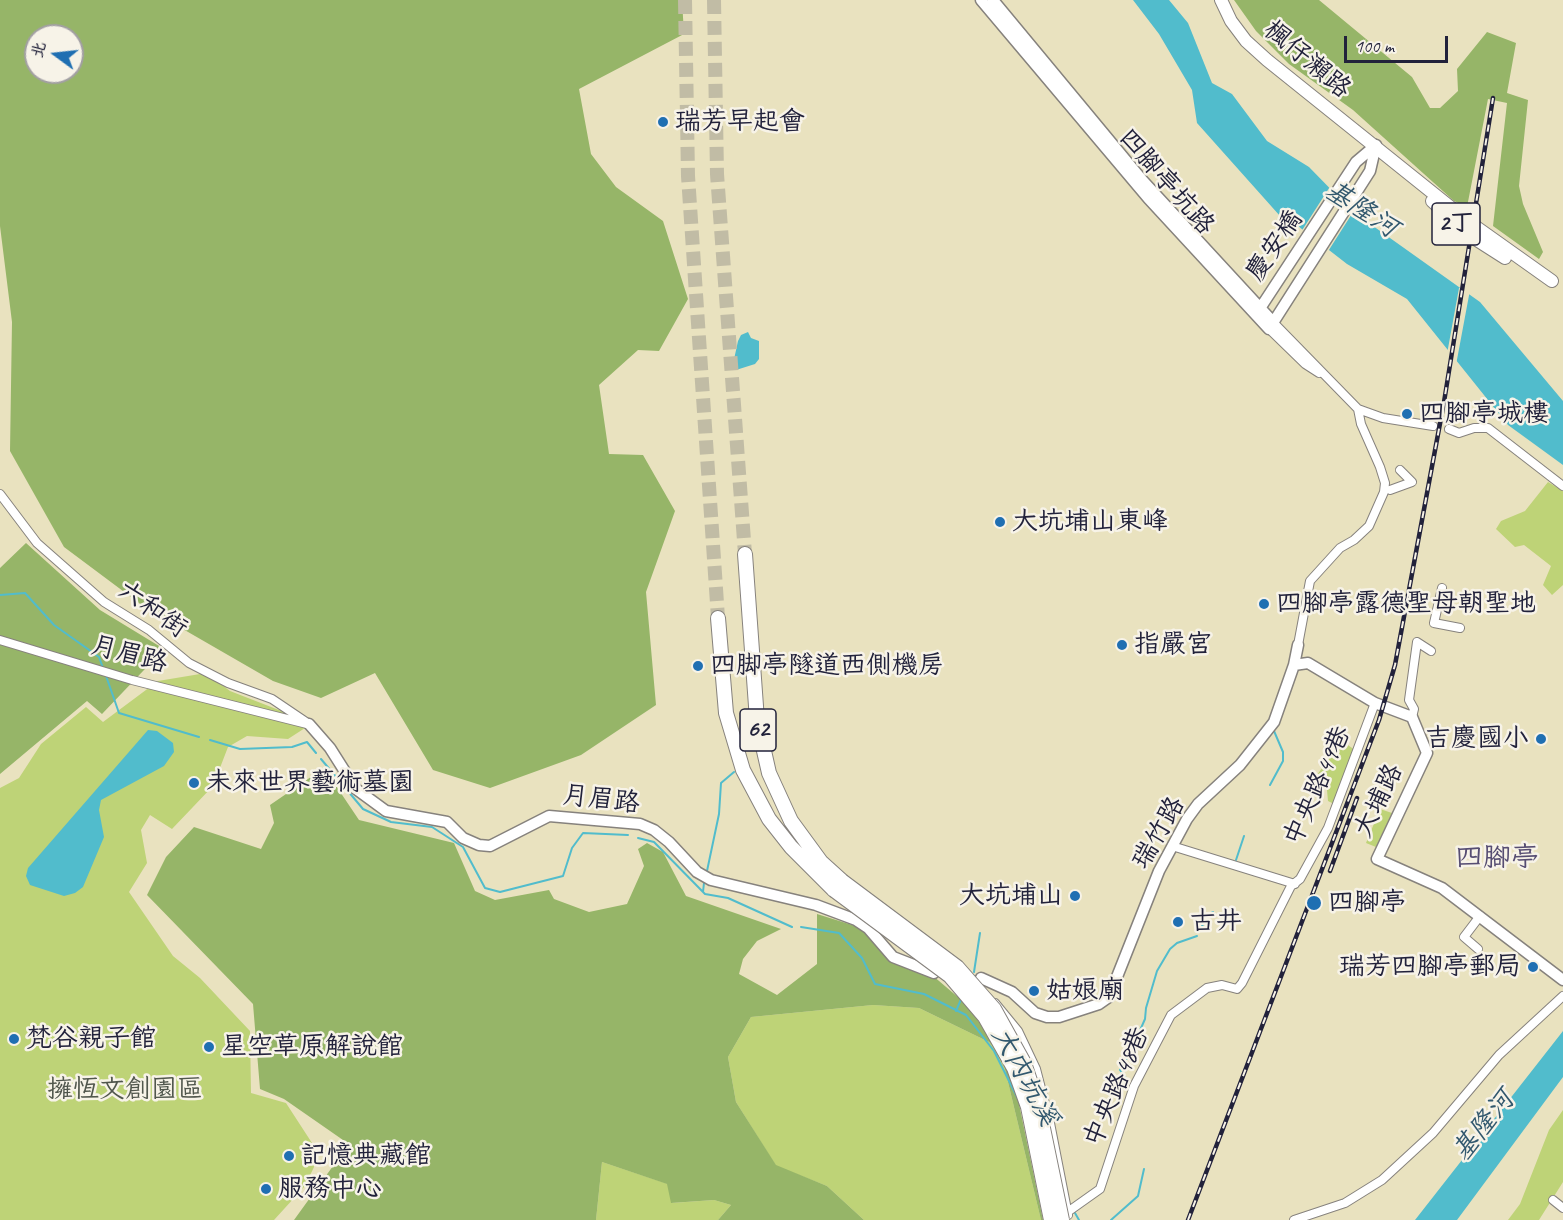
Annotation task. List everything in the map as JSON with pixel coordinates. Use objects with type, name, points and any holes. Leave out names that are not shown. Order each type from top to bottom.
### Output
[{"type":"highway","name":"62","points":[[745,554],[756,720],[769,773],[791,821],[838,885],[957,967],[994,1009],[1024,1063],[1038,1104],[1066,1217]]},
{"type":"highway","name":"62","points":[[718,618],[726,713],[743,770],[769,819],[791,847],[950,976],[985,1017],[1014,1068],[1028,1107],[1051,1220]]},
{"type":"main road","name":"楓仔瀨路","points":[[1221,0],[1231,21],[1246,41],[1469,222],[1558,283]]},
{"type":"street","name":"四腳亭坑路","points":[[981,0],[1148,198],[1258,312],[1331,380],[1358,409]]},
{"type":"street","name":"四腳亭坑路","points":[[993,0],[1143,181],[1258,312]]},
{"type":"street","name":"慶安橋","points":[[1258,312],[1356,162],[1376,145]]},
{"type":"street","name":"慶安橋","points":[[1272,326],[1370,171],[1376,145]]},
{"type":"street","points":[[1358,409],[1383,418],[1432,426]]},
{"type":"street","name":"瑞竹路","points":[[976,978],[1012,992],[1035,1013],[1047,1017],[1059,1017],[1099,1004],[1109,997],[1118,968],[1172,846],[1198,804],[1240,765],[1274,722],[1294,665],[1310,581],[1340,548],[1369,526],[1384,492],[1385,483],[1361,424],[1358,409]]},
{"type":"street","points":[[1449,429],[1459,433],[1474,428],[1488,428],[1563,486]]},
{"type":"street","points":[[1390,490],[1412,482],[1400,470]]},
{"type":"street","name":"六和街","points":[[0,494],[37,543],[104,602],[149,630],[189,663],[228,683],[272,699],[309,724]]},
{"type":"street","points":[[1442,588],[1434,623],[1460,628]]},
{"type":"street","name":"月眉路","points":[[0,640],[132,680],[309,724],[330,748],[356,789],[386,811],[447,822],[463,838],[479,845],[490,846],[549,816],[640,824],[654,830],[669,842],[697,872],[711,880],[816,905],[856,920],[868,928],[893,957],[934,973]]},
{"type":"street","points":[[1298,645],[1308,663],[1379,705],[1412,717],[1414,709],[1409,700],[1418,642],[1431,651]]},
{"type":"street","points":[[1294,665],[1308,663]]},
{"type":"street","name":"中央路49巷","points":[[1295,884],[1328,828],[1379,705]]},
{"type":"street","name":"大埔路","points":[[1412,717],[1427,753],[1377,859],[1442,888],[1563,981]]},
{"type":"street","points":[[1172,846],[1295,884]]},
{"type":"street","name":"中央路48巷","points":[[1066,1217],[1100,1189],[1134,1086],[1170,1015],[1208,988],[1222,985],[1237,989],[1295,884]]},
{"type":"street","points":[[1478,949],[1464,937],[1480,916]]},
{"type":"street","points":[[976,978],[1018,1031],[1036,1069],[1066,1217]]},
{"type":"street","points":[[1294,1220],[1345,1203],[1382,1180],[1416,1149],[1499,1056],[1563,996]]},
{"type":"street","points":[[1553,1200],[1563,1208]]},
{"type":"green space","points":[[0,0],[682,0],[684,34],[579,89],[591,154],[616,187],[663,221],[688,299],[659,351],[638,350],[599,385],[609,454],[643,455],[675,511],[646,592],[656,705],[581,755],[490,788],[433,770],[375,673],[321,698],[273,681],[143,606],[64,547],[10,451],[12,322],[0,226]]},
{"type":"green space","points":[[1234,0],[1319,0],[1412,77],[1430,108],[1440,108],[1458,91],[1457,69],[1487,32],[1516,43],[1507,93],[1528,100],[1519,186],[1523,204],[1543,252],[1539,259],[1493,226],[1507,103],[1488,99],[1467,207],[1454,201],[1353,110],[1289,64],[1256,31]]},
{"type":"green space","points":[[1548,482],[1563,491],[1563,585],[1552,595],[1543,585],[1551,566],[1524,545],[1515,547],[1496,529],[1501,521],[1525,511]]},
{"type":"green space","points":[[26,543],[100,610],[164,649],[102,714],[87,701],[0,774],[0,568]]},
{"type":"green space","name":"擁恆文創園區","points":[[206,673],[230,691],[284,712],[305,728],[288,739],[247,736],[228,747],[213,786],[172,829],[150,815],[141,830],[147,863],[129,892],[173,956],[200,978],[250,1031],[251,1093],[286,1103],[312,1143],[314,1167],[305,1186],[274,1220],[0,1220],[0,788],[19,778],[41,744],[86,707],[103,722],[158,681]]},
{"type":"green space","points":[[1342,741],[1355,750],[1334,804],[1328,801],[1327,790],[1311,783]]},
{"type":"green space","points":[[324,768],[359,820],[454,843],[475,891],[495,900],[549,890],[554,899],[589,912],[627,904],[644,866],[638,849],[647,843],[663,852],[686,896],[781,929],[757,941],[743,959],[739,974],[777,995],[817,964],[817,914],[865,929],[891,959],[932,975],[966,1004],[1005,1058],[1018,1099],[1043,1220],[1041,1220],[1002,1057],[989,1042],[919,1008],[873,1005],[751,1017],[728,1057],[736,1102],[776,1165],[827,1186],[864,1220],[718,1220],[731,1205],[714,1200],[671,1203],[667,1184],[602,1162],[596,1220],[294,1220],[346,1148],[343,1140],[284,1099],[260,1089],[253,1004],[147,895],[166,857],[194,827],[261,849],[274,823],[270,805]]},
{"type":"green space","points":[[1380,809],[1392,813],[1376,847],[1366,843]]},
{"type":"green space","points":[[873,1005],[919,1008],[989,1042],[1002,1057],[1041,1220],[864,1220],[827,1186],[776,1166],[736,1102],[728,1057],[751,1017]]},
{"type":"green space","points":[[1563,1110],[1563,1182],[1539,1220],[1508,1220],[1520,1204],[1549,1130]]},
{"type":"green space","points":[[602,1162],[668,1184],[672,1203],[714,1200],[731,1205],[718,1220],[596,1220]]},
{"type":"water","points":[[1133,0],[1169,0],[1188,23],[1212,83],[1232,94],[1267,141],[1309,167],[1352,211],[1480,302],[1563,401],[1563,465],[1508,425],[1407,299],[1347,264],[1298,226],[1280,216],[1197,123],[1192,90],[1159,34]]},
{"type":"water","points":[[748,332],[751,338],[759,341],[759,359],[755,364],[733,369],[738,341],[741,335]]},
{"type":"water","points":[[148,730],[157,731],[173,743],[174,752],[164,766],[101,800],[99,810],[104,837],[83,887],[75,893],[64,896],[30,885],[26,876],[28,868]]},
{"type":"water","points":[[1563,1031],[1563,1077],[1457,1220],[1415,1220]]},
{"type":"pier","points":[[1331,185],[1355,209],[1327,253],[1301,232]]},
{"type":"pier","points":[[1459,288],[1470,290],[1456,365],[1447,354]]},
{"type":"waterway","name":"大內坑溪","points":[[0,595],[25,593],[54,625],[99,657],[103,668]]},
{"type":"waterway","name":"大內坑溪","points":[[105,673],[119,713],[199,737]]},
{"type":"waterway","points":[[1270,785],[1283,761],[1283,752],[1274,731]]},
{"type":"waterway","name":"大內坑溪","points":[[210,740],[240,749],[292,747],[307,742],[316,753]]},
{"type":"waterway","name":"大內坑溪","points":[[321,759],[363,809],[391,822],[432,827],[463,847],[485,888],[500,892],[563,876],[572,848],[583,833],[628,835]]},
{"type":"waterway","points":[[707,871],[719,814],[721,783],[734,772]]},
{"type":"waterway","points":[[1236,860],[1244,836]]},
{"type":"waterway","name":"大內坑溪","points":[[638,838],[654,842],[705,894],[728,898],[792,927]]},
{"type":"waterway","name":"大內坑溪","points":[[703,892],[704,883]]},
{"type":"waterway","points":[[1200,931],[1207,915],[1213,912]]},
{"type":"waterway","name":"大內坑溪","points":[[801,927],[839,933],[862,958],[875,984],[924,994],[966,1015],[994,1051],[1018,1099]]},
{"type":"waterway","points":[[974,972],[980,933]]},
{"type":"waterway","points":[[1134,1044],[1145,1019],[1157,971],[1170,949],[1177,943],[1197,936]]},
{"type":"waterway","points":[[956,1011],[962,997]]},
{"type":"waterway","points":[[1129,1082],[1120,1070],[1132,1049]]},
{"type":"waterway","points":[[1111,1220],[1138,1196],[1144,1169]]},
{"type":"waterway","name":"大內坑溪","points":[[1075,1213],[1079,1220]]},
{"type":"tunnel","points":[[685,0],[688,176],[718,618]]},
{"type":"tunnel","points":[[714,0],[717,174],[745,554]]},
{"type":"tunnel","points":[[1433,426],[1449,429]]},
{"type":"railway","points":[[1188,1220],[1379,720],[1395,665],[1444,402],[1493,98]]},
{"type":"railway","points":[[1330,871],[1357,798]]},
{"type":"place","name":"瑞芳早起會","points":[[663,122]]},
{"type":"place","name":"四腳亭城樓","points":[[1407,414]]},
{"type":"place","name":"大坑埔山東峰","points":[[1000,522]]},
{"type":"place","name":"四腳亭露德聖母朝聖地","points":[[1264,604]]},
{"type":"place","name":"指嚴宮","points":[[1122,645]]},
{"type":"place","name":"四脚亭隧道西側機房","points":[[698,666]]},
{"type":"place","name":"吉慶國小","points":[[1541,739]]},
{"type":"place","name":"未來世界藝術墓園","points":[[194,783]]},
{"type":"place","name":"大坑埔山","points":[[1075,896]]},
{"type":"place","name":"四腳亭","points":[[1314,903]]},
{"type":"place","name":"古井","points":[[1178,922]]},
{"type":"place","name":"瑞芳四腳亭郵局","points":[[1533,967]]},
{"type":"place","name":"姑娘廟","points":[[1034,991]]},
{"type":"place","name":"梵谷親子館","points":[[14,1039]]},
{"type":"place","name":"星空草原解說館","points":[[209,1047]]},
{"type":"place","name":"記憶典藏館","points":[[289,1156]]},
{"type":"place","name":"服務中心","points":[[266,1189]]},
{"type":"district","name":"四腳亭","points":[[1497,859]]},
{"type":"water label","name":"基隆河","points":[[1361,210]]},
{"type":"water label","name":"基隆河","points":[[1484,1126]]}]
